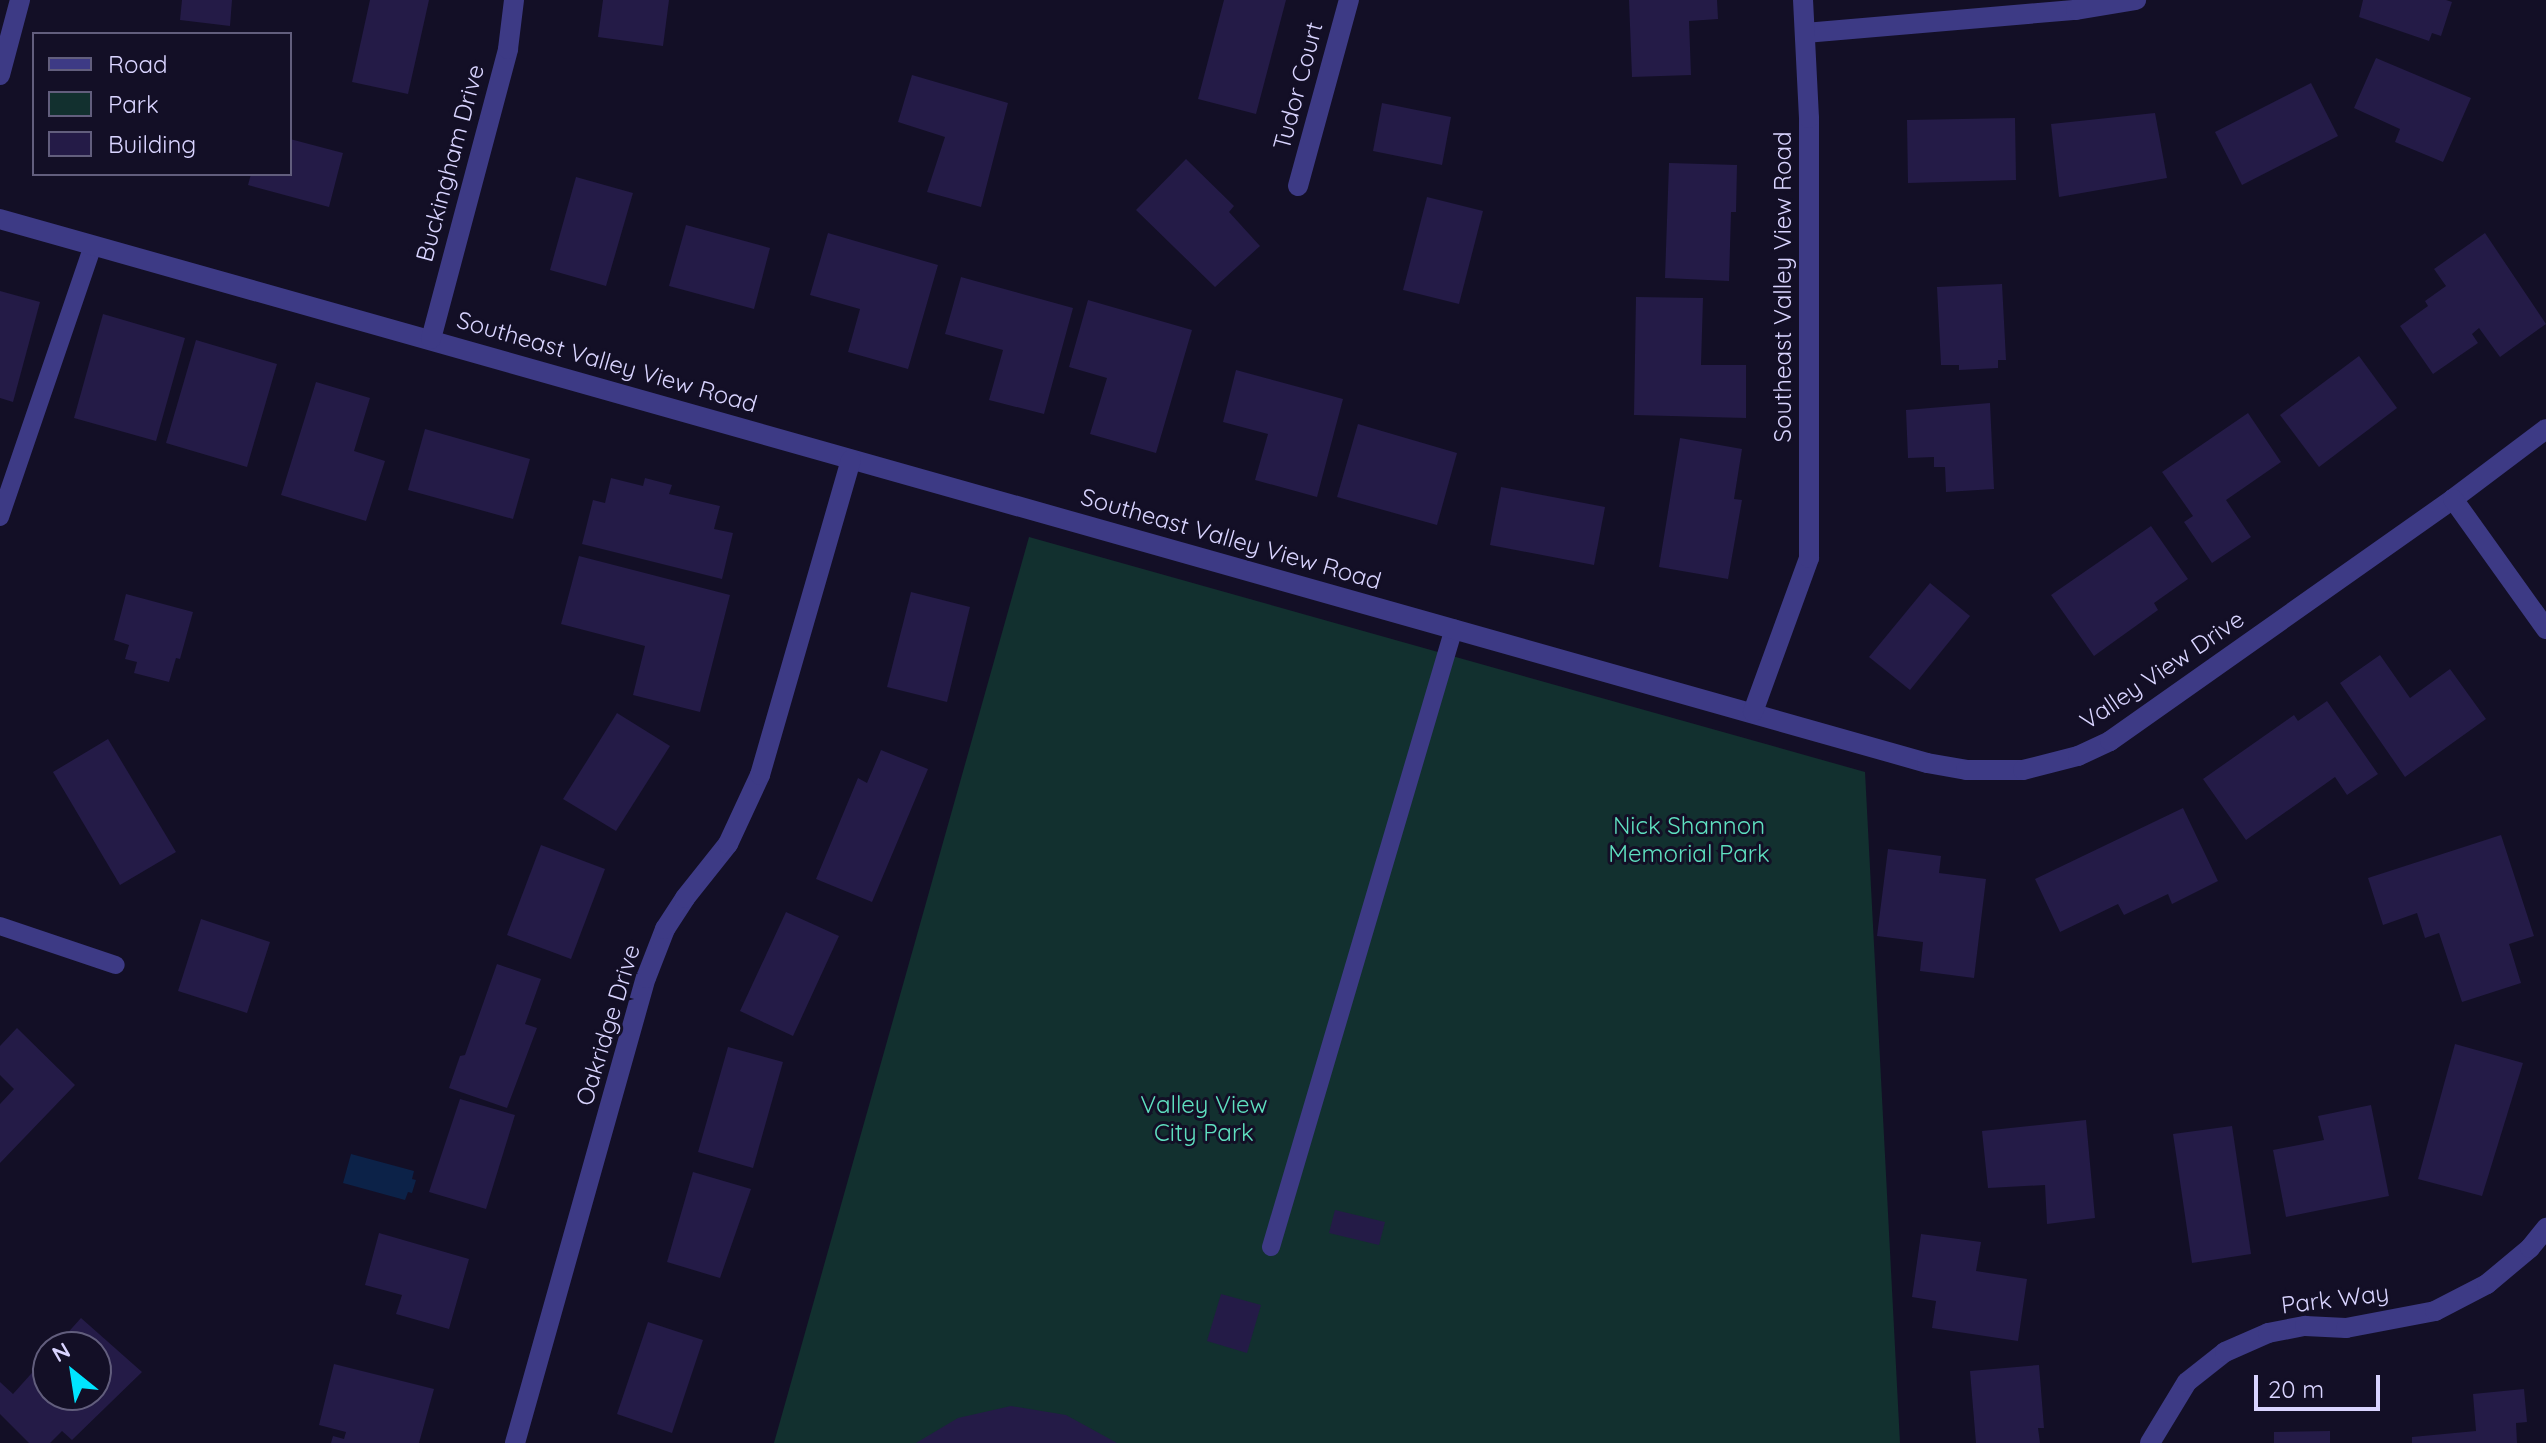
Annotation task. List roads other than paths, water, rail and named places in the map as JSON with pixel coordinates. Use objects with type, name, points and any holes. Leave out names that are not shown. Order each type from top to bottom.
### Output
[{"type":"street","points":[[0,75],[20,0]]},
{"type":"street","name":"Buckingham Drive","points":[[431,339],[508,49],[514,0]]},
{"type":"street","name":"Tudor Court","points":[[1298,186],[1349,0]]},
{"type":"street","name":"Southeast Valley View Road","points":[[0,219],[1753,712],[1809,558],[1809,118],[1803,0]]},
{"type":"street","points":[[1805,33],[2076,10],[2136,0]]},
{"type":"street","name":"Valley View Drive","points":[[1753,712],[1927,763],[1966,770],[2023,770],[2078,756],[2110,741],[2453,499],[2546,429]]},
{"type":"street","name":"Oakridge Drive","points":[[515,1443],[646,978],[665,929],[728,844],[760,775],[851,460]]},
{"type":"street","points":[[2453,499],[2546,629]]},
{"type":"street","name":"Park Way","points":[[2150,1443],[2187,1382],[2225,1352],[2280,1331],[2305,1326],[2346,1328],[2435,1311],[2487,1284],[2530,1248],[2546,1228]]},
{"type":"lane","points":[[0,517],[93,245]]},
{"type":"lane","points":[[1271,1247],[1454,628]]},
{"type":"lane","points":[[0,926],[116,965]]},
{"type":"water","points":[[351,1154],[414,1171],[412,1179],[416,1180],[412,1193],[408,1192],[405,1200],[343,1183]]},
{"type":"park label","name":"Nick Shannon Memorial Park","points":[[1689,840]]},
{"type":"park label","name":"Valley View City Park","points":[[1204,1119]]}]
